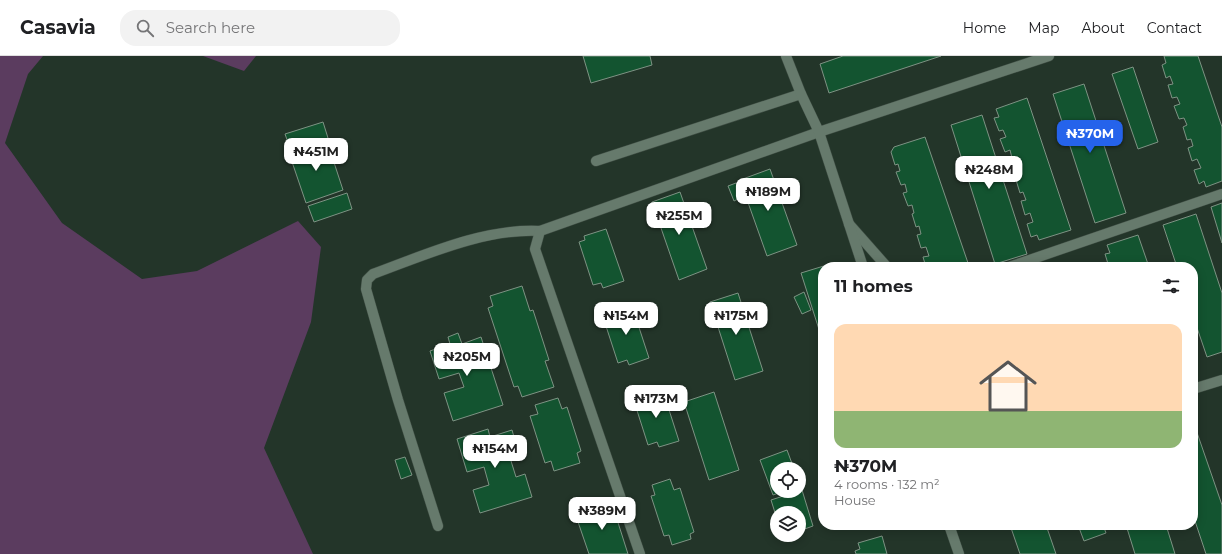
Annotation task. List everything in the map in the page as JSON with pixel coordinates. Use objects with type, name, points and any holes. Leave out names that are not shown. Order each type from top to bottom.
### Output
[{"type":"street","points":[[786,56],[801,94],[819,132],[861,262]]},
{"type":"street","points":[[438,526],[398,400],[366,290],[367,280],[373,274],[432,253],[499,233],[520,230],[540,231],[819,132],[1050,56]]},
{"type":"street","points":[[596,161],[801,94]]},
{"type":"street","points":[[1024,262],[1222,194]]},
{"type":"street","points":[[849,224],[883,262]]},
{"type":"street","points":[[540,231],[535,249],[640,554]]},
{"type":"street","points":[[1198,388],[1222,380]]},
{"type":"street","points":[[951,530],[959,554]]},
{"type":"shaded area","points":[[0,56],[43,56],[28,74],[5,143],[62,223],[142,279],[197,271],[298,221],[321,247],[311,322],[264,448],[313,554],[0,554]]},
{"type":"shaded area","points":[[203,56],[256,56],[244,71]]},
{"type":"building","points":[[583,56],[650,56],[652,65],[591,83]]},
{"type":"building","points":[[843,56],[941,56],[829,93],[820,64]]},
{"type":"building","points":[[1164,56],[1198,56],[1222,127],[1222,181],[1206,187],[1204,181],[1199,184],[1194,170],[1201,168],[1197,159],[1192,161],[1188,148],[1193,146],[1191,139],[1187,140],[1183,127],[1187,125],[1184,118],[1179,119],[1174,106],[1180,104],[1177,97],[1172,98],[1168,85],[1173,84],[1170,76],[1166,78],[1162,65],[1166,63]]},
{"type":"building","points":[[1133,67],[1158,142],[1138,149],[1112,74]]},
{"type":"building","points":[[1084,84],[1126,213],[1095,223],[1053,94]]},
{"type":"building","points":[[1027,98],[1071,230],[1039,240],[1037,235],[1031,237],[1027,224],[1033,222],[1030,213],[1025,215],[1021,201],[1026,200],[1023,192],[1020,193],[1016,180],[1019,179],[1017,171],[1011,173],[1007,159],[1012,158],[1010,150],[1005,152],[1000,139],[1006,137],[1003,130],[999,131],[994,118],[999,117],[996,109]]},
{"type":"building","points":[[982,115],[1027,254],[1001,262],[994,262],[951,125]]},
{"type":"building","points":[[323,122],[328,138],[291,151],[285,134]]},
{"type":"building","points":[[925,137],[968,262],[924,262],[923,257],[929,256],[926,247],[921,248],[917,235],[921,234],[919,226],[916,227],[912,214],[914,213],[912,205],[908,206],[903,193],[907,192],[905,184],[901,185],[896,172],[900,171],[898,164],[895,165],[891,152],[894,147]]},
{"type":"building","points":[[327,141],[343,190],[306,203],[289,153]]},
{"type":"building","points":[[770,169],[797,245],[767,256],[740,180]]},
{"type":"building","points":[[736,183],[742,197],[734,201],[728,186]]},
{"type":"building","points":[[680,192],[707,269],[679,280],[652,202]]},
{"type":"building","points":[[347,193],[352,209],[314,222],[308,206]]},
{"type":"building","points":[[1222,203],[1222,243],[1211,207]]},
{"type":"building","points":[[1196,214],[1222,293],[1222,352],[1207,357],[1198,331],[1198,262],[1175,262],[1163,225]]},
{"type":"building","points":[[606,229],[624,281],[603,288],[601,283],[593,285],[579,242],[585,240],[584,236]]},
{"type":"building","points":[[1138,235],[1147,262],[1107,262],[1105,254],[1110,253],[1107,245]]},
{"type":"building","points":[[818,268],[818,326],[801,273]]},
{"type":"building","points":[[522,286],[530,311],[533,310],[549,360],[545,361],[554,387],[522,397],[518,386],[514,387],[488,308],[493,306],[490,296]]},
{"type":"building","points":[[804,292],[811,310],[802,314],[794,297]]},
{"type":"building","points":[[738,293],[763,371],[735,380],[710,302]]},
{"type":"building","points":[[632,306],[649,358],[629,365],[627,360],[618,363],[604,320],[611,317],[609,313]]},
{"type":"building","points":[[458,333],[462,344],[481,337],[503,405],[453,421],[444,393],[464,387],[459,373],[439,379],[430,351],[450,344],[448,337]]},
{"type":"building","points":[[662,388],[679,441],[659,447],[657,442],[648,445],[634,401],[641,399],[639,395]]},
{"type":"building","points":[[714,392],[739,470],[709,480],[684,402]]},
{"type":"building","points":[[558,398],[562,409],[567,407],[581,451],[577,453],[580,463],[554,471],[551,461],[545,463],[530,416],[538,414],[535,405]]},
{"type":"building","points":[[488,429],[490,437],[512,430],[520,458],[511,461],[516,477],[525,474],[532,497],[480,513],[473,490],[489,485],[484,467],[467,472],[457,439]]},
{"type":"building","points":[[1198,435],[1222,505],[1222,554],[1206,554],[1198,530]]},
{"type":"building","points":[[787,450],[791,462],[770,462],[770,487],[760,460]]},
{"type":"building","points":[[405,457],[412,475],[401,479],[395,460]]},
{"type":"building","points":[[670,479],[674,490],[680,488],[694,532],[690,534],[691,539],[672,545],[669,535],[664,536],[651,496],[655,495],[652,485]]},
{"type":"building","points":[[777,498],[804,498],[813,526],[806,528],[806,506],[773,506],[771,500]]},
{"type":"building","points":[[605,501],[609,512],[614,510],[628,554],[589,554],[577,519],[585,516],[582,508]]},
{"type":"building","points":[[1012,530],[1048,530],[1056,554],[1020,554]]},
{"type":"building","points":[[1080,530],[1105,530],[1106,533],[1084,541]]},
{"type":"building","points":[[1128,530],[1168,530],[1175,554],[1135,554]]},
{"type":"building","points":[[882,536],[887,554],[856,554],[855,551],[860,549],[858,543]]}]
